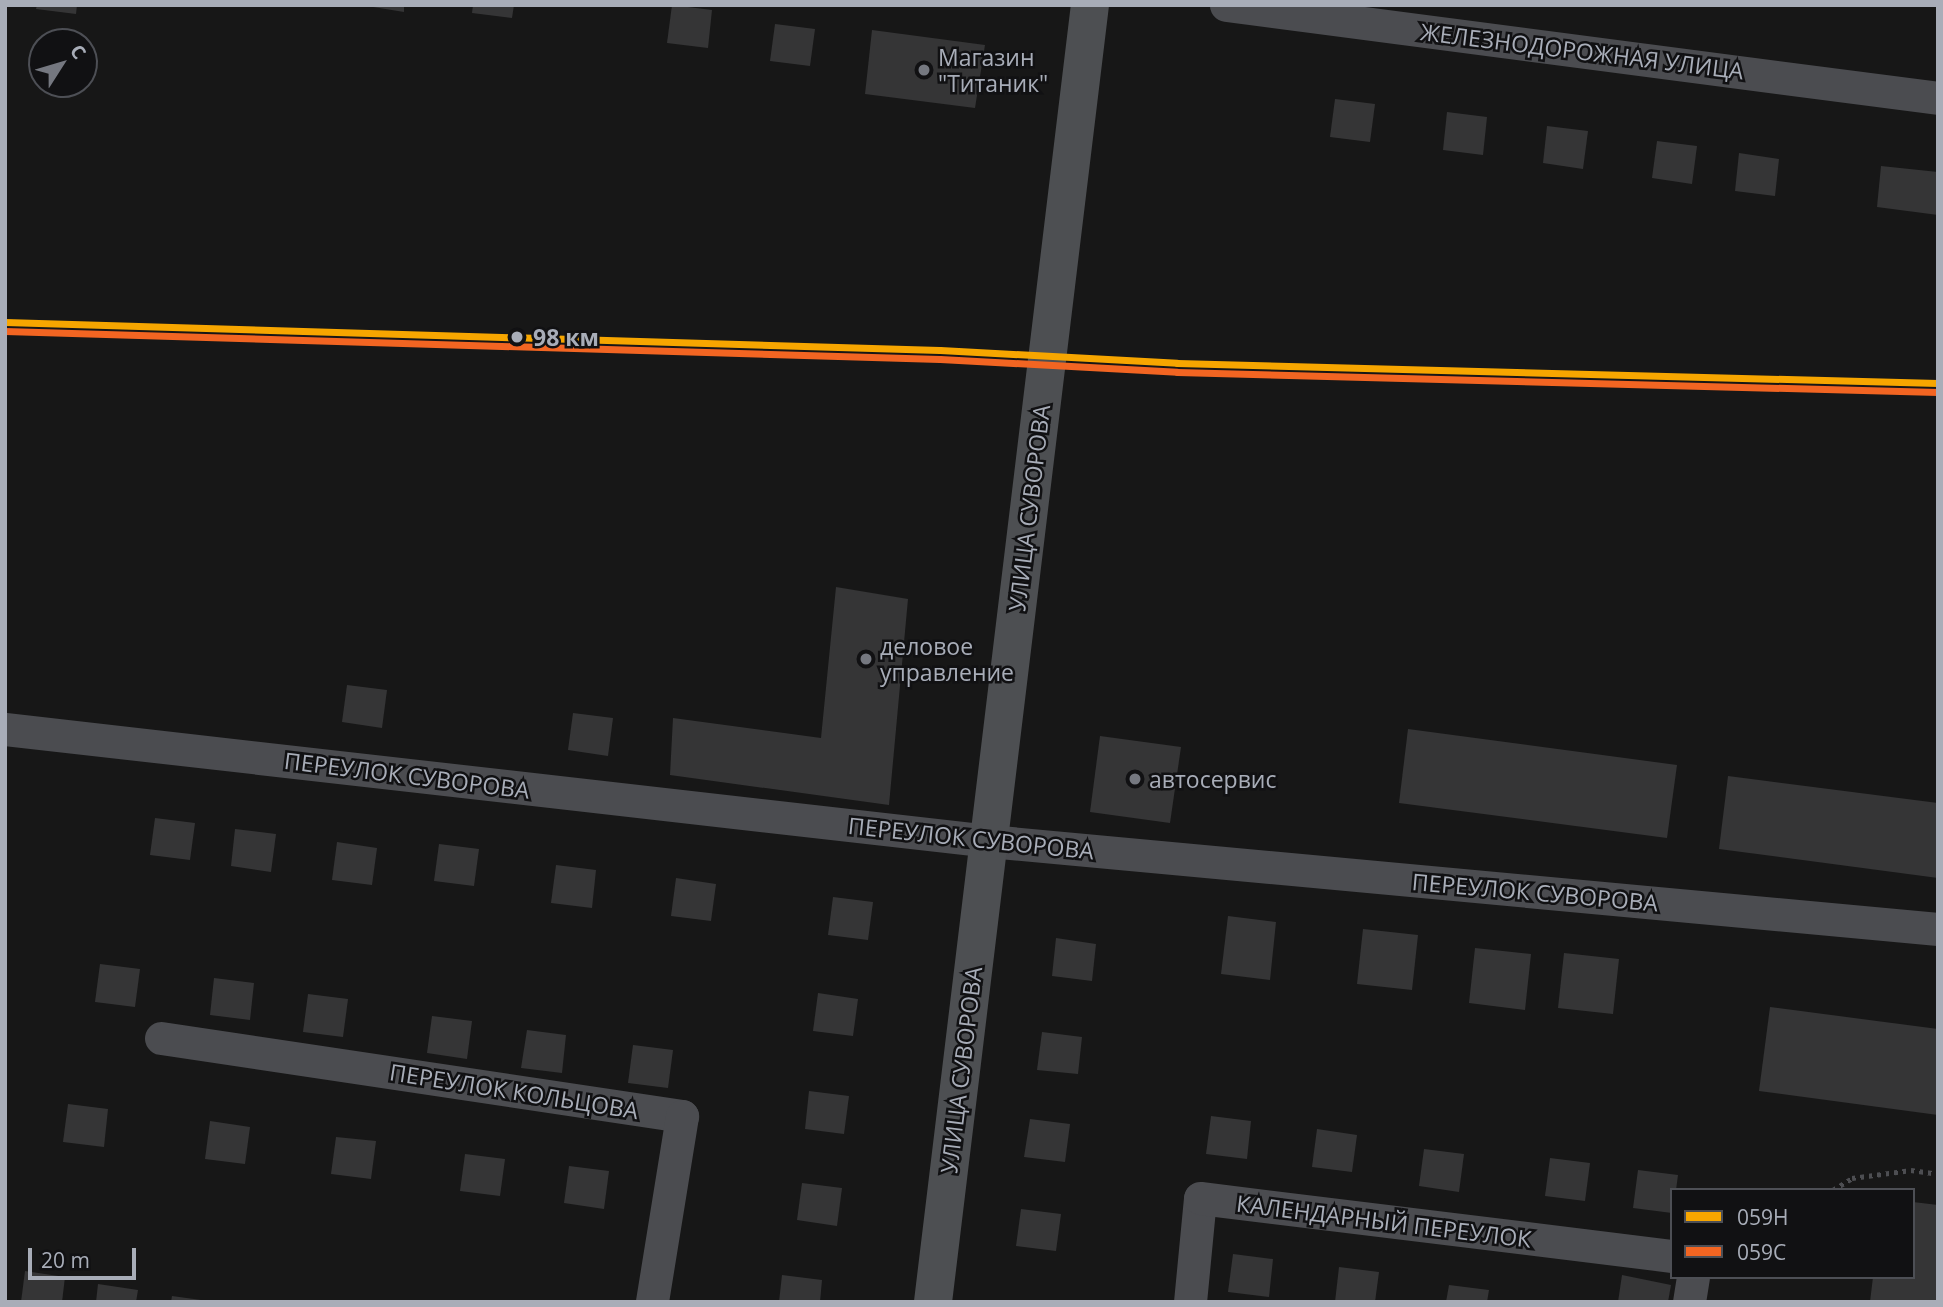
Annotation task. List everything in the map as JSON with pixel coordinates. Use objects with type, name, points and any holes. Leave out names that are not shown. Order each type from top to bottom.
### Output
[{"type":"main road","name":"УЛИЦА СУВОРОВА","points":[[933,1302],[1090,5]]},
{"type":"street","name":"ЖЕЛЕЗНОДОРОЖНАЯ УЛИЦА","points":[[1227,5],[1938,98]]},
{"type":"street","name":"ПЕРЕУЛОК СУВОРОВА","points":[[5,729],[989,841],[1938,929]]},
{"type":"street","name":"ПЕРЕУЛОК КОЛЬЦОВА","points":[[161,1038],[682,1116],[652,1302]]},
{"type":"street","name":"КАЛЕНДАРНЫЙ ПЕРЕУЛОК","points":[[1189,1302],[1200,1198],[1670,1256]]},
{"type":"street","points":[[1689,1302],[1692,1279]]},
{"type":"path","points":[[1836,1188],[1853,1178],[1912,1170],[1938,1174]]},
{"type":"building","points":[[37,5],[77,5],[76,14],[36,9]]},
{"type":"building","points":[[361,5],[404,5],[404,12]]},
{"type":"building","points":[[473,5],[514,5],[512,18],[472,13]]},
{"type":"building","points":[[672,5],[712,10],[708,48],[667,43]]},
{"type":"building","points":[[775,24],[815,29],[810,66],[770,61]]},
{"type":"building","name":"Магазин \"Титаник\"","points":[[872,30],[985,45],[975,108],[865,94]]},
{"type":"building","points":[[1335,99],[1375,104],[1370,142],[1330,137]]},
{"type":"building","points":[[1447,112],[1487,117],[1483,155],[1443,150]]},
{"type":"building","points":[[1547,126],[1588,131],[1583,169],[1543,163]]},
{"type":"building","points":[[1657,141],[1697,146],[1692,184],[1652,178]]},
{"type":"building","points":[[1739,153],[1779,159],[1775,196],[1735,191]]},
{"type":"building","points":[[1881,166],[1938,172],[1938,215],[1877,207]]},
{"type":"building","name":"деловое управление","points":[[836,587],[908,599],[889,805],[670,775],[673,718],[821,738]]},
{"type":"building","points":[[347,685],[387,690],[382,728],[342,722]]},
{"type":"building","points":[[573,713],[613,718],[608,756],[568,750]]},
{"type":"building","points":[[1408,729],[1677,765],[1667,838],[1399,803]]},
{"type":"building","name":"автосервис","points":[[1100,736],[1181,747],[1170,823],[1090,812]]},
{"type":"building","points":[[1728,776],[1938,803],[1938,878],[1719,849]]},
{"type":"building","points":[[155,818],[195,823],[190,860],[150,855]]},
{"type":"building","points":[[235,829],[276,834],[271,872],[231,866]]},
{"type":"building","points":[[337,842],[377,848],[372,885],[332,880]]},
{"type":"building","points":[[439,844],[479,849],[474,886],[434,881]]},
{"type":"building","points":[[556,865],[596,870],[592,908],[551,903]]},
{"type":"building","points":[[676,878],[716,884],[711,921],[671,916]]},
{"type":"building","points":[[833,897],[873,902],[868,940],[828,935]]},
{"type":"building","points":[[1228,916],[1276,922],[1270,980],[1221,974]]},
{"type":"building","points":[[1363,929],[1418,935],[1412,990],[1357,984]]},
{"type":"building","points":[[1056,938],[1096,944],[1092,981],[1052,976]]},
{"type":"building","points":[[1475,948],[1531,954],[1525,1010],[1469,1003]]},
{"type":"building","points":[[1564,953],[1619,959],[1613,1014],[1558,1008]]},
{"type":"building","points":[[100,964],[140,969],[135,1007],[95,1002]]},
{"type":"building","points":[[214,978],[254,983],[250,1020],[210,1015]]},
{"type":"building","points":[[818,993],[858,999],[853,1036],[813,1031]]},
{"type":"building","points":[[308,994],[348,999],[343,1037],[303,1032]]},
{"type":"building","points":[[1770,1007],[1938,1029],[1938,1115],[1759,1091]]},
{"type":"building","points":[[432,1016],[472,1021],[467,1059],[427,1053]]},
{"type":"building","points":[[527,1030],[566,1035],[562,1073],[521,1068]]},
{"type":"building","points":[[1042,1032],[1082,1037],[1078,1074],[1037,1070]]},
{"type":"building","points":[[633,1045],[673,1050],[668,1088],[628,1083]]},
{"type":"building","points":[[809,1091],[849,1096],[844,1134],[805,1129]]},
{"type":"building","points":[[68,1104],[108,1109],[104,1147],[63,1142]]},
{"type":"building","points":[[1211,1116],[1251,1121],[1247,1159],[1206,1154]]},
{"type":"building","points":[[1030,1119],[1070,1124],[1065,1162],[1024,1157]]},
{"type":"building","points":[[210,1121],[250,1127],[245,1164],[205,1159]]},
{"type":"building","points":[[1317,1129],[1357,1135],[1352,1172],[1312,1167]]},
{"type":"building","points":[[336,1137],[376,1141],[371,1179],[331,1174]]},
{"type":"building","points":[[1424,1149],[1464,1154],[1459,1192],[1419,1186]]},
{"type":"building","points":[[465,1154],[505,1159],[500,1196],[460,1191]]},
{"type":"building","points":[[1550,1158],[1590,1163],[1585,1201],[1545,1196]]},
{"type":"building","points":[[569,1166],[609,1171],[604,1209],[564,1203]]},
{"type":"building","points":[[1638,1170],[1678,1175],[1676,1188],[1670,1188],[1670,1213],[1633,1208]]},
{"type":"building","points":[[802,1183],[842,1188],[837,1226],[797,1220]]},
{"type":"building","points":[[1915,1202],[1938,1205],[1938,1302],[1870,1302],[1873,1279],[1915,1279]]},
{"type":"building","points":[[1021,1209],[1061,1214],[1056,1251],[1016,1246]]},
{"type":"building","points":[[1233,1254],[1273,1259],[1269,1297],[1228,1292]]},
{"type":"building","points":[[1339,1267],[1379,1272],[1375,1302],[1335,1302]]},
{"type":"building","points":[[25,1271],[65,1277],[62,1302],[21,1302]]},
{"type":"building","points":[[782,1275],[822,1280],[820,1302],[779,1302]]},
{"type":"building","points":[[1622,1275],[1671,1285],[1668,1302],[1618,1302]]},
{"type":"building","points":[[98,1284],[138,1290],[136,1302],[96,1302]]},
{"type":"building","points":[[1449,1285],[1489,1290],[1487,1302],[1446,1302]]},
{"type":"building","points":[[172,1296],[201,1300],[201,1302],[171,1302]]},
{"type":"transit line","name":"059Н","points":[[5,322],[940,350],[1177,363],[1938,383]]},
{"type":"transit line","name":"059С","points":[[5,331],[940,359],[1177,372],[1938,392]]},
{"type":"place","name":"Магазин \"Титаник\"","points":[[924,70]]},
{"type":"place","name":"98 км","points":[[517,337]]},
{"type":"place","name":"деловое управление","points":[[866,659]]},
{"type":"place","name":"автосервис","points":[[1135,779]]}]
